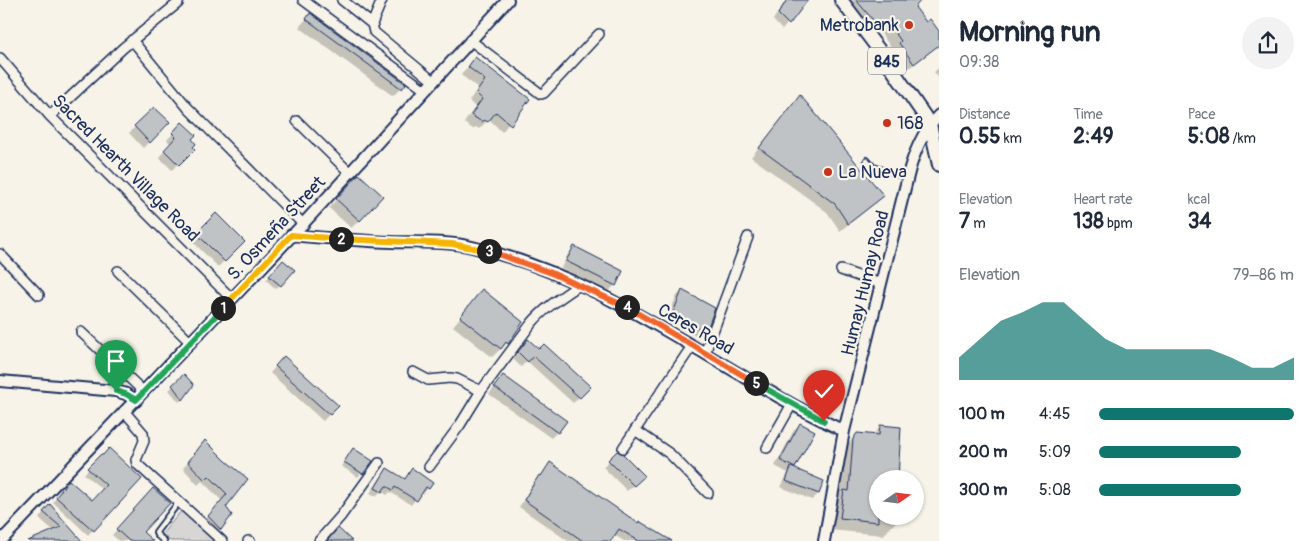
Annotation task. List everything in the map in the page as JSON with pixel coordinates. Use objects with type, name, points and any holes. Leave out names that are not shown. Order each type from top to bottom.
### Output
[{"type":"main road","name":"845","points":[[841,0],[934,119],[939,165]]},
{"type":"street","points":[[50,116],[132,40],[178,4],[179,0]]},
{"type":"street","points":[[303,0],[425,90]]},
{"type":"street","points":[[342,0],[372,24]]},
{"type":"street","points":[[382,0],[372,24],[374,32],[433,81]]},
{"type":"street","name":"S. Osmeña Street","points":[[2,541],[291,235],[304,224],[508,0]]},
{"type":"street","points":[[470,40],[541,94],[599,34]]},
{"type":"street","points":[[132,40],[188,108],[304,224]]},
{"type":"street","name":"Sacred Hearth Village Road","points":[[0,58],[50,116],[232,299]]},
{"type":"street","name":"Humay Humay Road","points":[[824,541],[844,431],[908,178],[916,151],[934,119]]},
{"type":"street","points":[[297,121],[350,173]]},
{"type":"street","name":"Ceres Road","points":[[291,235],[471,246],[524,263],[626,306],[792,404],[844,431]]},
{"type":"street","points":[[705,353],[748,237]]},
{"type":"street","points":[[0,254],[39,295]]},
{"type":"street","points":[[841,270],[850,275],[881,284]]},
{"type":"street","points":[[118,271],[190,343]]},
{"type":"street","points":[[429,467],[460,426],[481,391],[537,317],[579,285]]},
{"type":"street","points":[[81,332],[144,392]]},
{"type":"street","points":[[623,448],[692,346]]},
{"type":"street","points":[[413,372],[428,380],[457,379],[481,391]]},
{"type":"street","points":[[0,381],[116,391],[136,400]]},
{"type":"street","points":[[767,448],[792,404]]},
{"type":"street","points":[[124,411],[143,433],[144,440],[136,460],[137,464],[222,541]]},
{"type":"street","points":[[635,430],[670,454],[708,492]]},
{"type":"street","points":[[319,541],[341,516],[379,463]]},
{"type":"lane","points":[[867,160],[873,167],[908,178]]},
{"type":"lane","points":[[164,541],[156,532],[178,503]]},
{"type":"shaded area","points":[[182,510],[218,541],[170,541],[162,534]]},
{"type":"building","points":[[787,0],[808,0],[789,25],[778,14]]},
{"type":"building","points":[[856,0],[921,0],[915,7],[926,22],[930,19],[939,31],[939,45],[914,64],[886,20],[879,27]]},
{"type":"building","points":[[310,13],[406,84],[402,89],[306,19]]},
{"type":"building","points":[[475,57],[530,99],[511,125],[496,112],[488,122],[484,120],[482,122],[471,115],[482,99],[476,93],[485,80],[468,67]]},
{"type":"building","name":"La Nueva","points":[[800,95],[884,196],[848,224],[835,204],[759,148]]},
{"type":"building","points":[[154,107],[170,122],[150,143],[134,126]]},
{"type":"building","points":[[182,122],[196,135],[192,139],[196,144],[193,147],[195,149],[179,165],[164,150],[176,137],[172,133]]},
{"type":"building","points":[[359,174],[383,196],[360,221],[336,199]]},
{"type":"building","points":[[216,213],[245,242],[225,262],[196,233]]},
{"type":"building","points":[[574,246],[623,271],[616,286],[566,261]]},
{"type":"building","points":[[283,260],[295,270],[281,286],[269,276]]},
{"type":"building","points":[[482,289],[523,322],[508,344],[506,342],[501,349],[460,317]]},
{"type":"building","points":[[682,290],[715,308],[706,332],[673,313]]},
{"type":"building","points":[[528,339],[539,349],[544,344],[591,387],[580,398],[533,356],[528,362],[518,352]]},
{"type":"building","points":[[284,356],[339,406],[330,415],[275,366]]},
{"type":"building","points":[[184,374],[194,385],[183,400],[172,385]]},
{"type":"building","points":[[503,375],[567,421],[558,433],[494,387]]},
{"type":"building","points":[[800,423],[815,431],[795,468],[780,460]]},
{"type":"building","points":[[880,425],[901,427],[899,470],[869,470],[869,521],[840,518],[844,490],[849,491],[853,439],[857,433],[879,435]]},
{"type":"building","points":[[205,440],[248,479],[226,507],[232,515],[221,530],[208,516],[227,494],[209,476],[205,480],[188,462]]},
{"type":"building","points":[[109,448],[142,479],[94,531],[56,497],[69,480],[92,500],[106,485],[87,468]]},
{"type":"building","points":[[353,448],[373,461],[363,474],[344,462]]},
{"type":"building","points":[[617,451],[623,454],[645,476],[634,486],[608,460]]},
{"type":"building","points":[[550,462],[638,523],[639,521],[672,541],[639,541],[619,529],[611,541],[583,541],[524,500],[539,475],[541,476]]},
{"type":"building","points":[[791,467],[824,481],[819,494],[786,481]]},
{"type":"building","points":[[387,468],[405,479],[412,468],[433,483],[429,489],[426,487],[417,501],[395,487],[393,490],[386,486],[382,492],[375,488]]},
{"type":"building","points":[[153,488],[170,503],[143,532],[153,541],[129,541],[116,529]]},
{"type":"building","points":[[50,504],[82,541],[28,541],[61,527],[43,512]]},
{"type":"building","points":[[338,528],[352,541],[327,541]]},
{"type":"place","name":"Metrobank","points":[[909,25]]},
{"type":"place","name":"168","points":[[887,123]]},
{"type":"place","name":"La Nueva","points":[[828,172]]},
{"type":"route","points":[[116,391],[136,400],[291,235],[471,246],[524,263],[626,306],[824,421]]}]
